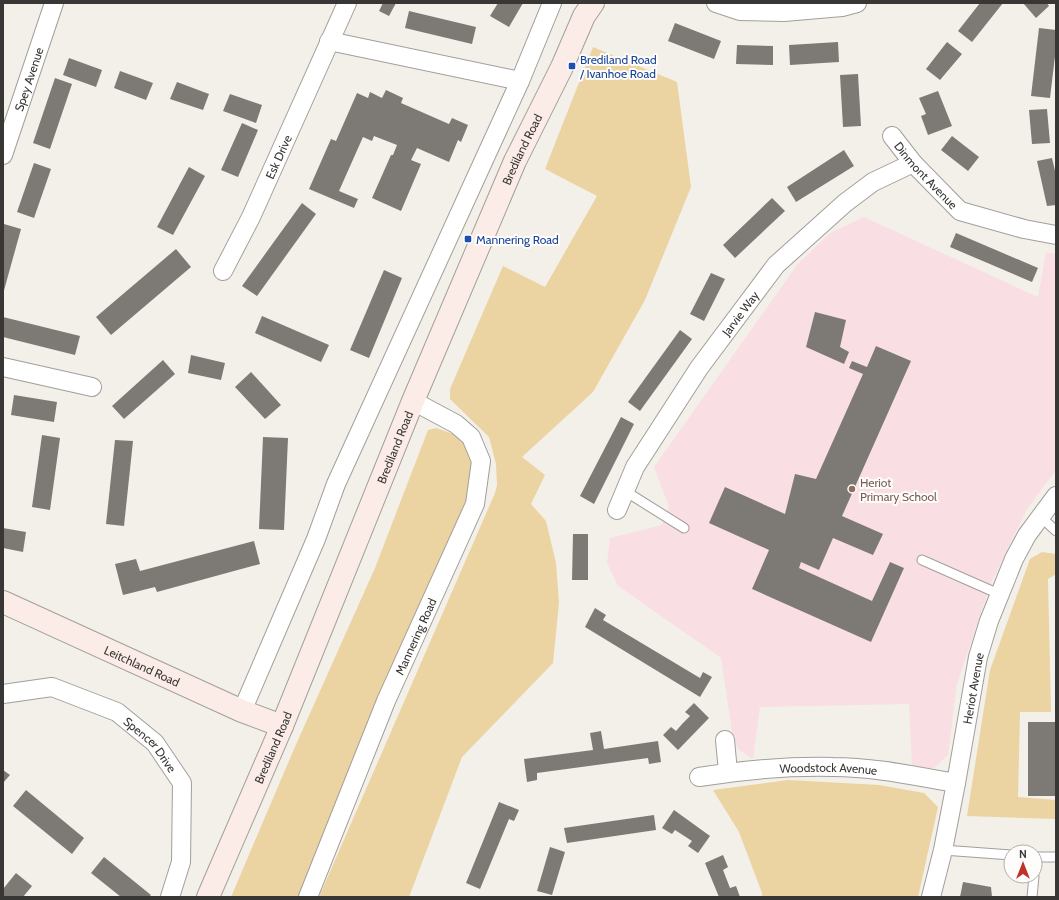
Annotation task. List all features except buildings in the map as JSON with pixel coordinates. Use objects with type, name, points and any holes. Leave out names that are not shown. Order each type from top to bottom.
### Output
[{"type":"street","name":"Spey Avenue","points":[[3,155],[54,3]]},
{"type":"street","name":"Esk Drive","points":[[223,271],[251,217],[347,3]]},
{"type":"street","points":[[242,712],[316,539],[336,484],[520,81],[552,3]]},
{"type":"street","name":"Brediland Road","points":[[208,897],[282,726],[413,401],[515,161],[562,67],[584,16],[593,3]]},
{"type":"street","points":[[716,3],[740,11],[784,12],[857,3]]},
{"type":"street","points":[[329,41],[520,81]]},
{"type":"street","name":"Dinmont Avenue","points":[[892,136],[913,164],[960,211],[1024,229],[1056,235]]},
{"type":"street","name":"Jarvie Way","points":[[617,510],[635,467],[700,368],[776,265],[851,198],[873,182],[913,164]]},
{"type":"street","points":[[3,367],[92,387]]},
{"type":"street","name":"Mannering Road","points":[[308,897],[386,701],[475,504],[481,462],[471,438],[456,424],[413,401]]},
{"type":"street","name":"Heriot Avenue","points":[[931,897],[943,850],[978,657],[989,621],[1014,559],[1027,535],[1056,496]]},
{"type":"street","name":"Leitchland Road","points":[[3,602],[242,712],[282,726]]},
{"type":"street","name":"Spencer Drive","points":[[3,694],[52,687],[117,712],[155,744],[182,783],[181,862],[170,897]]},
{"type":"street","points":[[725,740],[728,772]]},
{"type":"street","name":"Woodstock Avenue","points":[[700,777],[728,772],[833,767],[874,770],[956,783]]},
{"type":"lane","points":[[625,491],[684,528]]},
{"type":"lane","points":[[1040,516],[1056,530]]},
{"type":"lane","points":[[922,560],[999,594]]},
{"type":"lane","points":[[943,850],[1003,854]]},
{"type":"lane","points":[[1043,857],[1056,857]]},
{"type":"lane","points":[[1032,897],[1033,884]]},
{"type":"shaded area","points":[[593,47],[677,82],[691,187],[645,300],[593,392],[522,457],[545,475],[531,504],[546,521],[556,563],[559,603],[553,663],[462,757],[409,897],[319,897],[495,493],[497,485],[496,464],[489,437],[450,399],[450,389],[503,266],[545,287],[597,196],[545,169]]},
{"type":"shaded area","name":"Heriot Primary School","points":[[864,217],[1038,297],[1046,252],[1056,254],[1056,470],[1027,509],[992,581],[957,684],[948,755],[934,768],[912,768],[909,704],[760,707],[753,759],[738,749],[732,732],[721,658],[618,586],[607,563],[610,538],[662,525],[669,507],[654,467],[797,265],[830,233]]},
{"type":"shaded area","points":[[436,428],[462,437],[474,459],[471,494],[300,897],[231,897],[294,749],[375,568],[428,430]]},
{"type":"shaded area","points":[[1042,552],[1056,554],[1056,574],[1048,579],[1051,712],[1020,712],[1018,797],[1056,800],[1056,819],[967,816],[990,670],[1030,559]]},
{"type":"shaded area","points":[[788,780],[879,785],[924,793],[938,807],[918,897],[762,897],[762,893],[739,832],[713,790]]},
{"type":"place","name":"Brediland Road / Ivanhoe Road","points":[[572,66]]},
{"type":"place","name":"Mannering Road","points":[[468,239]]},
{"type":"place","name":"Heriot Primary School","points":[[852,489]]}]
